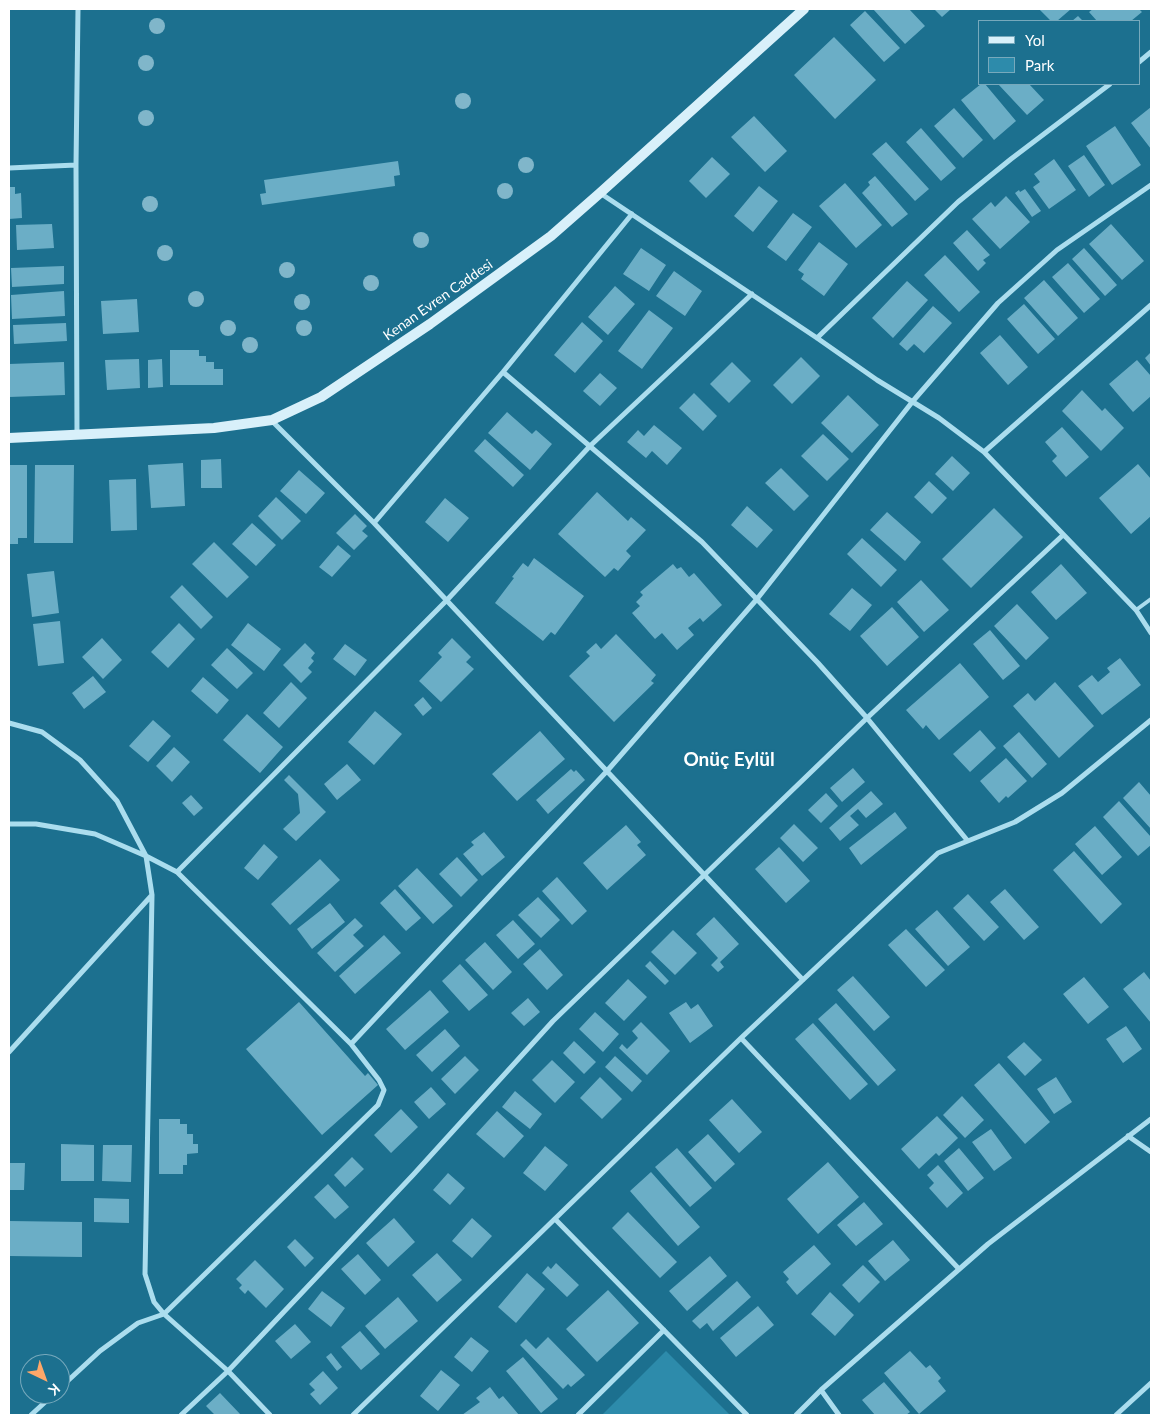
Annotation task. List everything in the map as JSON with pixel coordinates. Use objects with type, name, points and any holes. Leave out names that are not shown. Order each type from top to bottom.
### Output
[{"type":"street","points":[[78,9],[76,165],[78,434]]},
{"type":"street","name":"Kenan Evren Caddesi","points":[[9,438],[214,428],[272,420],[321,397],[430,324],[550,236],[804,9]]},
{"type":"street","points":[[1140,61],[1151,52]]},
{"type":"street","points":[[817,338],[958,202],[1109,85]]},
{"type":"street","points":[[9,168],[76,165]]},
{"type":"street","points":[[350,1044],[607,771],[757,599],[913,401],[1005,296],[1056,250],[1151,185]]},
{"type":"street","points":[[600,193],[877,380],[939,418],[984,452],[1136,610],[1151,633]]},
{"type":"street","points":[[374,523],[503,372],[632,214]]},
{"type":"street","points":[[176,872],[446,600],[590,446],[752,294]]},
{"type":"street","points":[[984,452],[1151,305]]},
{"type":"street","points":[[503,372],[702,542],[818,663],[867,718],[967,840]]},
{"type":"street","points":[[272,420],[374,523],[803,980]]},
{"type":"street","points":[[181,1415],[228,1372],[413,1175],[553,1021],[867,718],[1064,535]]},
{"type":"street","points":[[354,1415],[741,1038],[938,853],[1015,822],[1062,793],[1151,720]]},
{"type":"street","points":[[9,724],[42,732],[80,760],[117,801],[146,856],[152,895],[146,1274],[154,1302],[164,1314],[228,1372],[270,1415]]},
{"type":"street","points":[[9,824],[36,824],[95,834],[146,856],[176,872],[350,1044],[379,1080],[384,1090],[378,1105],[164,1314],[130,1329],[100,1351],[70,1379]]},
{"type":"street","points":[[9,1052],[152,895]]},
{"type":"street","points":[[741,1038],[959,1269]]},
{"type":"street","points":[[796,1415],[821,1390],[988,1244],[1151,1119]]},
{"type":"street","points":[[1128,1136],[1151,1152]]},
{"type":"street","points":[[555,1219],[747,1415]]},
{"type":"street","points":[[578,1415],[664,1330]]},
{"type":"street","points":[[1116,1415],[1151,1383]]},
{"type":"street","points":[[821,1390],[839,1415]]},
{"type":"street","points":[[31,1415],[43,1404]]},
{"type":"lane","points":[[1136,610],[1151,599]]},
{"type":"green space","points":[[666,1351],[730,1415],[602,1415]]},
{"type":"building","points":[[873,9],[909,9],[925,26],[905,44]]},
{"type":"building","points":[[934,9],[951,9],[942,17]]},
{"type":"building","points":[[1039,9],[1071,9],[1058,20],[1050,20]]},
{"type":"building","points":[[1093,9],[1139,9],[1142,12],[1132,20],[1096,20],[1089,12]]},
{"type":"building","points":[[865,11],[900,48],[884,62],[850,25]]},
{"type":"building","points":[[1078,16],[1082,20],[1073,20]]},
{"type":"building","points":[[834,37],[876,80],[835,119],[794,75]]},
{"type":"building","points":[[980,85],[986,85],[1016,121],[994,140],[961,100]]},
{"type":"building","points":[[999,85],[1030,85],[1044,100],[1027,115]]},
{"type":"building","points":[[1151,107],[1151,149],[1131,123]]},
{"type":"building","points":[[954,108],[983,140],[963,158],[934,126]]},
{"type":"building","points":[[754,116],[787,151],[765,172],[731,137]]},
{"type":"building","points":[[1115,126],[1141,165],[1112,185],[1086,146]]},
{"type":"building","points":[[921,128],[956,168],[941,181],[906,142]]},
{"type":"building","points":[[886,142],[929,189],[915,201],[872,154]]},
{"type":"building","points":[[1084,155],[1105,185],[1089,197],[1068,166]]},
{"type":"building","points":[[712,157],[730,174],[706,198],[689,181]]},
{"type":"building","points":[[1054,159],[1076,190],[1049,209],[1033,187],[1040,182],[1034,174]]},
{"type":"building","points":[[398,161],[400,175],[394,176],[395,186],[262,205],[260,194],[266,193],[264,180]]},
{"type":"building","points":[[875,176],[908,214],[892,227],[862,193],[870,185],[868,182]]},
{"type":"building","points":[[845,183],[882,225],[856,248],[819,206]]},
{"type":"building","points":[[759,186],[778,201],[753,232],[734,216]]},
{"type":"building","points":[[9,187],[15,187],[15,194],[21,193],[22,218],[9,219]]},
{"type":"building","points":[[1025,189],[1041,211],[1032,217],[1015,193]]},
{"type":"building","points":[[1006,196],[1030,222],[1000,249],[972,219],[991,202],[995,207]]},
{"type":"building","points":[[793,213],[812,227],[786,261],[767,247]]},
{"type":"building","points":[[52,224],[54,248],[17,250],[16,225]]},
{"type":"building","points":[[1111,224],[1144,261],[1122,280],[1089,244]]},
{"type":"building","points":[[967,230],[990,255],[983,260],[986,263],[978,271],[953,243]]},
{"type":"building","points":[[819,242],[848,264],[824,296],[801,279],[804,274],[798,270]]},
{"type":"building","points":[[641,248],[666,265],[649,291],[623,274]]},
{"type":"building","points":[[1084,248],[1117,285],[1105,296],[1072,259]]},
{"type":"building","points":[[945,255],[980,292],[959,312],[924,275]]},
{"type":"building","points":[[1068,263],[1100,299],[1084,313],[1052,277]]},
{"type":"building","points":[[64,266],[64,284],[12,287],[11,268]]},
{"type":"building","points":[[674,271],[702,291],[685,316],[656,296]]},
{"type":"building","points":[[1044,280],[1078,318],[1058,336],[1024,298]]},
{"type":"building","points":[[907,281],[928,300],[893,338],[872,318]]},
{"type":"building","points":[[615,286],[635,304],[608,335],[588,317]]},
{"type":"building","points":[[64,291],[65,316],[12,319],[11,295]]},
{"type":"building","points":[[137,299],[139,332],[103,334],[101,301]]},
{"type":"building","points":[[1024,304],[1055,339],[1038,354],[1007,319]]},
{"type":"building","points":[[933,306],[952,323],[924,353],[914,344],[907,351],[899,344]]},
{"type":"building","points":[[649,310],[673,328],[642,369],[618,351]]},
{"type":"building","points":[[582,322],[603,341],[575,373],[554,355]]},
{"type":"building","points":[[66,323],[67,341],[14,344],[13,325]]},
{"type":"building","points":[[1000,335],[1028,367],[1008,385],[980,353]]},
{"type":"building","points":[[170,350],[199,350],[199,356],[206,356],[206,362],[214,362],[214,369],[223,369],[223,385],[170,385]]},
{"type":"building","points":[[1151,352],[1151,366],[1145,358]]},
{"type":"building","points":[[801,357],[820,376],[792,404],[773,385]]},
{"type":"building","points":[[139,359],[140,388],[107,390],[105,360]]},
{"type":"building","points":[[162,359],[163,387],[148,388],[148,360]]},
{"type":"building","points":[[1137,360],[1151,376],[1151,396],[1133,412],[1109,384]]},
{"type":"building","points":[[64,362],[65,395],[9,397],[9,364]]},
{"type":"building","points":[[732,362],[751,381],[729,403],[710,384]]},
{"type":"building","points":[[600,373],[617,388],[600,406],[583,391]]},
{"type":"building","points":[[1082,390],[1102,411],[1105,408],[1124,428],[1101,451],[1062,411]]},
{"type":"building","points":[[694,393],[717,416],[703,431],[679,408]]},
{"type":"building","points":[[848,395],[879,425],[852,453],[821,423]]},
{"type":"building","points":[[507,412],[532,434],[536,430],[552,444],[530,470],[488,433]]},
{"type":"building","points":[[654,425],[682,448],[667,465],[652,451],[646,458],[627,442],[638,430],[644,436]]},
{"type":"building","points":[[1062,427],[1089,457],[1066,477],[1052,461],[1057,456],[1045,442]]},
{"type":"building","points":[[823,434],[849,459],[827,481],[801,456]]},
{"type":"building","points":[[485,439],[524,475],[513,487],[474,451]]},
{"type":"building","points":[[952,456],[970,473],[953,491],[935,474]]},
{"type":"building","points":[[221,459],[222,488],[201,488],[201,460]]},
{"type":"building","points":[[183,463],[185,506],[151,508],[148,465]]},
{"type":"building","points":[[1138,464],[1151,479],[1151,516],[1131,534],[1099,498]]},
{"type":"building","points":[[9,465],[27,465],[27,538],[18,538],[18,544],[9,544]]},
{"type":"building","points":[[35,465],[74,465],[73,543],[34,543]]},
{"type":"building","points":[[781,468],[809,496],[794,511],[765,483]]},
{"type":"building","points":[[299,470],[325,493],[306,514],[280,491]]},
{"type":"building","points":[[136,479],[137,530],[111,531],[109,480]]},
{"type":"building","points":[[929,481],[947,498],[932,514],[914,497]]},
{"type":"building","points":[[597,492],[628,521],[631,517],[646,530],[626,551],[631,556],[618,571],[614,568],[605,577],[558,534]]},
{"type":"building","points":[[276,497],[301,521],[282,540],[258,516]]},
{"type":"building","points":[[445,498],[469,518],[448,542],[425,522]]},
{"type":"building","points":[[747,506],[773,530],[757,548],[731,525]]},
{"type":"building","points":[[994,508],[1023,537],[971,588],[942,559]]},
{"type":"building","points":[[887,512],[921,542],[905,561],[870,530]]},
{"type":"building","points":[[355,514],[367,526],[362,531],[368,536],[354,550],[336,533]]},
{"type":"building","points":[[252,523],[276,545],[256,566],[232,544]]},
{"type":"building","points":[[862,538],[897,570],[881,587],[847,554]]},
{"type":"building","points":[[214,542],[249,577],[227,598],[192,564]]},
{"type":"building","points":[[338,545],[351,556],[332,577],[319,567]]},
{"type":"building","points":[[534,558],[584,596],[555,635],[551,632],[543,641],[495,603],[523,563],[528,567]]},
{"type":"building","points":[[673,564],[677,569],[681,567],[689,577],[694,573],[722,605],[703,622],[700,618],[688,628],[694,635],[677,650],[662,633],[655,639],[632,613],[640,606],[636,602],[643,595],[640,592]]},
{"type":"building","points":[[1061,564],[1087,593],[1056,620],[1031,592]]},
{"type":"building","points":[[54,571],[59,613],[32,617],[27,574]]},
{"type":"building","points":[[921,580],[949,610],[924,632],[897,602]]},
{"type":"building","points":[[182,585],[213,617],[201,629],[170,597]]},
{"type":"building","points":[[852,588],[872,605],[850,631],[829,614]]},
{"type":"building","points":[[1017,604],[1049,638],[1026,660],[994,626]]},
{"type":"building","points":[[892,607],[919,637],[887,666],[860,636]]},
{"type":"building","points":[[60,621],[64,663],[38,666],[33,624]]},
{"type":"building","points":[[179,623],[195,639],[168,668],[151,652]]},
{"type":"building","points":[[248,623],[281,649],[264,671],[231,645]]},
{"type":"building","points":[[990,630],[1020,666],[1003,680],[973,644]]},
{"type":"building","points":[[616,634],[656,675],[651,681],[654,683],[614,722],[569,676],[590,656],[586,652],[596,643],[601,649]]},
{"type":"building","points":[[102,638],[122,660],[103,679],[82,657]]},
{"type":"building","points":[[452,638],[471,657],[466,662],[474,669],[441,702],[419,681],[442,657],[438,653]]},
{"type":"building","points":[[305,643],[315,653],[311,658],[314,661],[308,668],[312,672],[301,683],[283,665]]},
{"type":"building","points":[[345,644],[367,660],[355,676],[333,659]]},
{"type":"building","points":[[227,648],[253,673],[237,689],[211,665]]},
{"type":"building","points":[[1120,658],[1141,685],[1102,715],[1078,686],[1092,675],[1098,682],[1110,672],[1107,668]]},
{"type":"building","points":[[960,663],[989,697],[939,740],[926,725],[923,729],[906,710]]},
{"type":"building","points":[[93,676],[106,692],[84,709],[72,693]]},
{"type":"building","points":[[203,677],[229,700],[217,714],[191,691]]},
{"type":"building","points":[[291,682],[307,698],[279,728],[263,713]]},
{"type":"building","points":[[1055,682],[1094,726],[1059,758],[1013,706],[1028,693],[1035,701]]},
{"type":"building","points":[[423,697],[432,708],[423,716],[414,705]]},
{"type":"building","points":[[375,711],[402,734],[374,765],[348,742]]},
{"type":"building","points":[[247,714],[283,747],[260,773],[223,740]]},
{"type":"building","points":[[153,720],[171,736],[148,762],[129,746]]},
{"type":"building","points":[[980,730],[996,748],[970,772],[953,754]]},
{"type":"building","points":[[540,731],[565,759],[517,801],[492,774]]},
{"type":"building","points":[[1019,732],[1047,764],[1032,778],[1003,746]]},
{"type":"building","points":[[174,747],[190,762],[172,782],[156,766]]},
{"type":"building","points":[[1006,758],[1027,781],[1008,798],[1006,796],[999,803],[980,781]]},
{"type":"building","points":[[347,764],[361,780],[337,800],[324,784]]},
{"type":"building","points":[[853,768],[865,782],[842,802],[830,788]]},
{"type":"building","points":[[571,769],[574,772],[576,770],[585,780],[548,814],[536,800]]},
{"type":"building","points":[[289,775],[326,812],[296,841],[283,829],[300,813],[298,794],[284,780]]},
{"type":"building","points":[[1139,782],[1151,796],[1151,829],[1123,798]]},
{"type":"building","points":[[871,791],[883,804],[866,818],[858,809],[850,816],[859,825],[840,841],[829,828]]},
{"type":"building","points":[[826,793],[838,806],[821,823],[808,810]]},
{"type":"building","points":[[191,795],[203,808],[194,816],[182,803]]},
{"type":"building","points":[[1119,801],[1151,837],[1151,845],[1138,856],[1103,817]]},
{"type":"building","points":[[895,812],[907,828],[861,865],[849,848]]},
{"type":"building","points":[[794,824],[818,848],[803,862],[780,838]]},
{"type":"building","points":[[626,825],[641,842],[637,845],[646,855],[607,890],[583,863]]},
{"type":"building","points":[[1095,826],[1122,857],[1102,875],[1075,844]]},
{"type":"building","points":[[484,832],[505,857],[482,876],[463,854],[474,845],[471,842]]},
{"type":"building","points":[[264,844],[278,857],[258,880],[244,868]]},
{"type":"building","points":[[779,847],[810,881],[786,903],[755,869]]},
{"type":"building","points":[[1074,851],[1122,904],[1101,924],[1053,870]]},
{"type":"building","points":[[457,857],[478,880],[461,897],[439,874]]},
{"type":"building","points":[[320,859],[340,880],[290,925],[271,904]]},
{"type":"building","points":[[417,868],[453,906],[433,924],[398,886]]},
{"type":"building","points":[[557,877],[587,911],[572,925],[542,891]]},
{"type":"building","points":[[395,889],[421,918],[406,931],[380,903]]},
{"type":"building","points":[[1005,889],[1039,927],[1024,940],[990,902]]},
{"type":"building","points":[[968,894],[999,927],[984,941],[953,908]]},
{"type":"building","points":[[538,897],[560,920],[541,938],[518,915]]},
{"type":"building","points":[[330,903],[345,922],[312,949],[297,929]]},
{"type":"building","points":[[937,910],[970,947],[948,966],[915,929]]},
{"type":"building","points":[[714,917],[739,944],[720,962],[724,967],[718,972],[711,965],[718,958],[696,934]]},
{"type":"building","points":[[355,918],[363,926],[353,935],[364,946],[335,972],[317,953]]},
{"type":"building","points":[[513,920],[535,944],[518,959],[496,935]]},
{"type":"building","points":[[906,929],[945,970],[926,987],[888,945]]},
{"type":"building","points":[[673,930],[697,953],[675,975],[651,952]]},
{"type":"building","points":[[384,935],[401,953],[355,994],[339,976]]},
{"type":"building","points":[[485,942],[512,972],[493,990],[465,960]]},
{"type":"building","points":[[540,949],[563,975],[547,990],[523,964]]},
{"type":"building","points":[[650,961],[669,981],[665,985],[645,966]]},
{"type":"building","points":[[460,964],[488,995],[469,1011],[442,981]]},
{"type":"building","points":[[1144,972],[1151,981],[1151,1023],[1123,989]]},
{"type":"building","points":[[853,976],[890,1017],[874,1031],[837,990]]},
{"type":"building","points":[[1084,977],[1109,1007],[1088,1024],[1063,994]]},
{"type":"building","points":[[628,979],[647,997],[624,1021],[605,1003]]},
{"type":"building","points":[[430,990],[449,1012],[405,1050],[386,1029]]},
{"type":"building","points":[[528,998],[540,1012],[524,1026],[511,1013]]},
{"type":"building","points":[[299,1002],[365,1076],[368,1073],[378,1085],[322,1135],[246,1049]]},
{"type":"building","points":[[686,1002],[691,1009],[698,1004],[713,1026],[690,1043],[669,1013]]},
{"type":"building","points":[[836,1003],[896,1070],[878,1086],[818,1019]]},
{"type":"building","points":[[595,1012],[619,1034],[603,1052],[579,1029]]},
{"type":"building","points":[[641,1022],[670,1051],[647,1075],[619,1048],[622,1044],[627,1049],[638,1038],[632,1031]]},
{"type":"building","points":[[813,1023],[868,1084],[850,1100],[795,1039]]},
{"type":"building","points":[[1126,1026],[1142,1049],[1123,1063],[1106,1039]]},
{"type":"building","points":[[445,1029],[460,1046],[432,1072],[416,1055]]},
{"type":"building","points":[[574,1041],[596,1062],[584,1074],[563,1053]]},
{"type":"building","points":[[1024,1042],[1042,1060],[1025,1076],[1007,1057]]},
{"type":"building","points":[[465,1056],[479,1070],[455,1094],[441,1079]]},
{"type":"building","points":[[615,1056],[642,1081],[632,1092],[605,1067]]},
{"type":"building","points":[[552,1060],[575,1082],[555,1103],[532,1080]]},
{"type":"building","points":[[999,1063],[1050,1122],[1025,1144],[974,1085]]},
{"type":"building","points":[[600,1077],[622,1099],[602,1119],[580,1098]]},
{"type":"building","points":[[1056,1077],[1072,1102],[1054,1114],[1037,1089]]},
{"type":"building","points":[[431,1087],[446,1104],[429,1119],[414,1102]]},
{"type":"building","points":[[515,1091],[542,1114],[530,1129],[502,1107]]},
{"type":"building","points":[[962,1096],[984,1120],[965,1138],[943,1115]]},
{"type":"building","points":[[732,1099],[762,1132],[739,1153],[709,1120]]},
{"type":"building","points":[[401,1109],[418,1127],[391,1153],[374,1135]]},
{"type":"building","points":[[497,1111],[524,1136],[504,1158],[476,1134]]},
{"type":"building","points":[[937,1116],[958,1138],[939,1156],[936,1153],[919,1169],[901,1149]]},
{"type":"building","points":[[159,1119],[180,1119],[180,1124],[187,1124],[187,1134],[193,1134],[193,1144],[198,1144],[198,1153],[187,1154],[187,1165],[183,1165],[183,1174],[159,1174]]},
{"type":"building","points":[[991,1129],[1012,1158],[994,1171],[972,1142]]},
{"type":"building","points":[[708,1134],[735,1164],[715,1182],[688,1152]]},
{"type":"building","points":[[61,1144],[94,1145],[94,1181],[61,1181]]},
{"type":"building","points":[[103,1145],[132,1145],[131,1182],[102,1181]]},
{"type":"building","points":[[545,1146],[568,1165],[545,1191],[523,1173]]},
{"type":"building","points":[[677,1148],[712,1188],[690,1207],[655,1167]]},
{"type":"building","points":[[959,1148],[984,1178],[968,1191],[944,1161]]},
{"type":"building","points":[[352,1157],[364,1169],[345,1187],[334,1175]]},
{"type":"building","points":[[828,1162],[859,1197],[818,1234],[787,1199]]},
{"type":"building","points":[[9,1163],[25,1163],[24,1190],[9,1190]]},
{"type":"building","points":[[938,1165],[963,1193],[947,1208],[929,1188],[934,1183],[927,1175]]},
{"type":"building","points":[[651,1172],[700,1227],[678,1246],[630,1191]]},
{"type":"building","points":[[448,1173],[465,1188],[450,1205],[433,1190]]},
{"type":"building","points":[[328,1184],[349,1207],[335,1219],[314,1197]]},
{"type":"building","points":[[94,1198],[129,1199],[129,1223],[94,1222]]},
{"type":"building","points":[[864,1202],[883,1224],[856,1246],[837,1225]]},
{"type":"building","points":[[628,1212],[677,1262],[660,1278],[612,1228]]},
{"type":"building","points":[[394,1218],[415,1242],[388,1267],[366,1243]]},
{"type":"building","points":[[472,1218],[492,1236],[472,1258],[452,1241]]},
{"type":"building","points":[[9,1221],[82,1222],[82,1257],[9,1256]]},
{"type":"building","points":[[295,1239],[314,1258],[305,1267],[287,1247]]},
{"type":"building","points":[[893,1240],[910,1260],[885,1281],[868,1261]]},
{"type":"building","points":[[814,1245],[831,1264],[797,1295],[786,1282],[789,1279],[783,1272]]},
{"type":"building","points":[[437,1253],[462,1280],[437,1302],[412,1275]]},
{"type":"building","points":[[358,1254],[381,1280],[365,1295],[341,1269]]},
{"type":"building","points":[[710,1256],[727,1276],[687,1311],[669,1291]]},
{"type":"building","points":[[255,1260],[284,1289],[266,1308],[248,1290],[245,1294],[239,1288],[242,1285],[236,1279]]},
{"type":"building","points":[[556,1263],[579,1285],[567,1297],[542,1273],[548,1266],[551,1269]]},
{"type":"building","points":[[863,1265],[880,1282],[859,1303],[842,1285]]},
{"type":"building","points":[[527,1273],[545,1289],[516,1323],[498,1307]]},
{"type":"building","points":[[737,1281],[751,1297],[713,1331],[707,1323],[700,1329],[692,1321]]},
{"type":"building","points":[[608,1290],[639,1323],[597,1362],[566,1329]]},
{"type":"building","points":[[322,1291],[345,1308],[331,1327],[308,1309]]},
{"type":"building","points":[[830,1292],[854,1315],[835,1336],[811,1314]]},
{"type":"building","points":[[398,1297],[418,1321],[385,1349],[365,1326]]},
{"type":"building","points":[[758,1306],[774,1325],[736,1357],[720,1338]]},
{"type":"building","points":[[295,1324],[311,1342],[291,1359],[275,1341]]},
{"type":"building","points":[[360,1331],[380,1354],[361,1370],[341,1347]]},
{"type":"building","points":[[471,1337],[489,1351],[472,1372],[454,1357]]},
{"type":"building","points":[[548,1337],[585,1375],[571,1387],[568,1384],[563,1389],[520,1345],[526,1339],[536,1349]]},
{"type":"building","points":[[910,1351],[926,1368],[930,1365],[941,1378],[938,1381],[946,1391],[919,1414],[884,1373]]},
{"type":"building","points":[[331,1353],[342,1367],[337,1371],[326,1357]]},
{"type":"building","points":[[523,1357],[558,1399],[541,1413],[506,1371]]},
{"type":"building","points":[[441,1370],[460,1385],[438,1411],[420,1396]]},
{"type":"building","points":[[323,1371],[338,1388],[320,1405],[310,1394],[315,1390],[309,1384]]},
{"type":"building","points":[[884,1382],[910,1412],[906,1415],[875,1415],[862,1400]]},
{"type":"building","points":[[490,1387],[499,1399],[503,1396],[519,1415],[462,1415],[480,1402],[476,1398]]},
{"type":"building","points":[[220,1393],[241,1415],[215,1415],[206,1406]]},
{"type":"district","name":"Onüç Eylül","points":[[729,760]]}]
